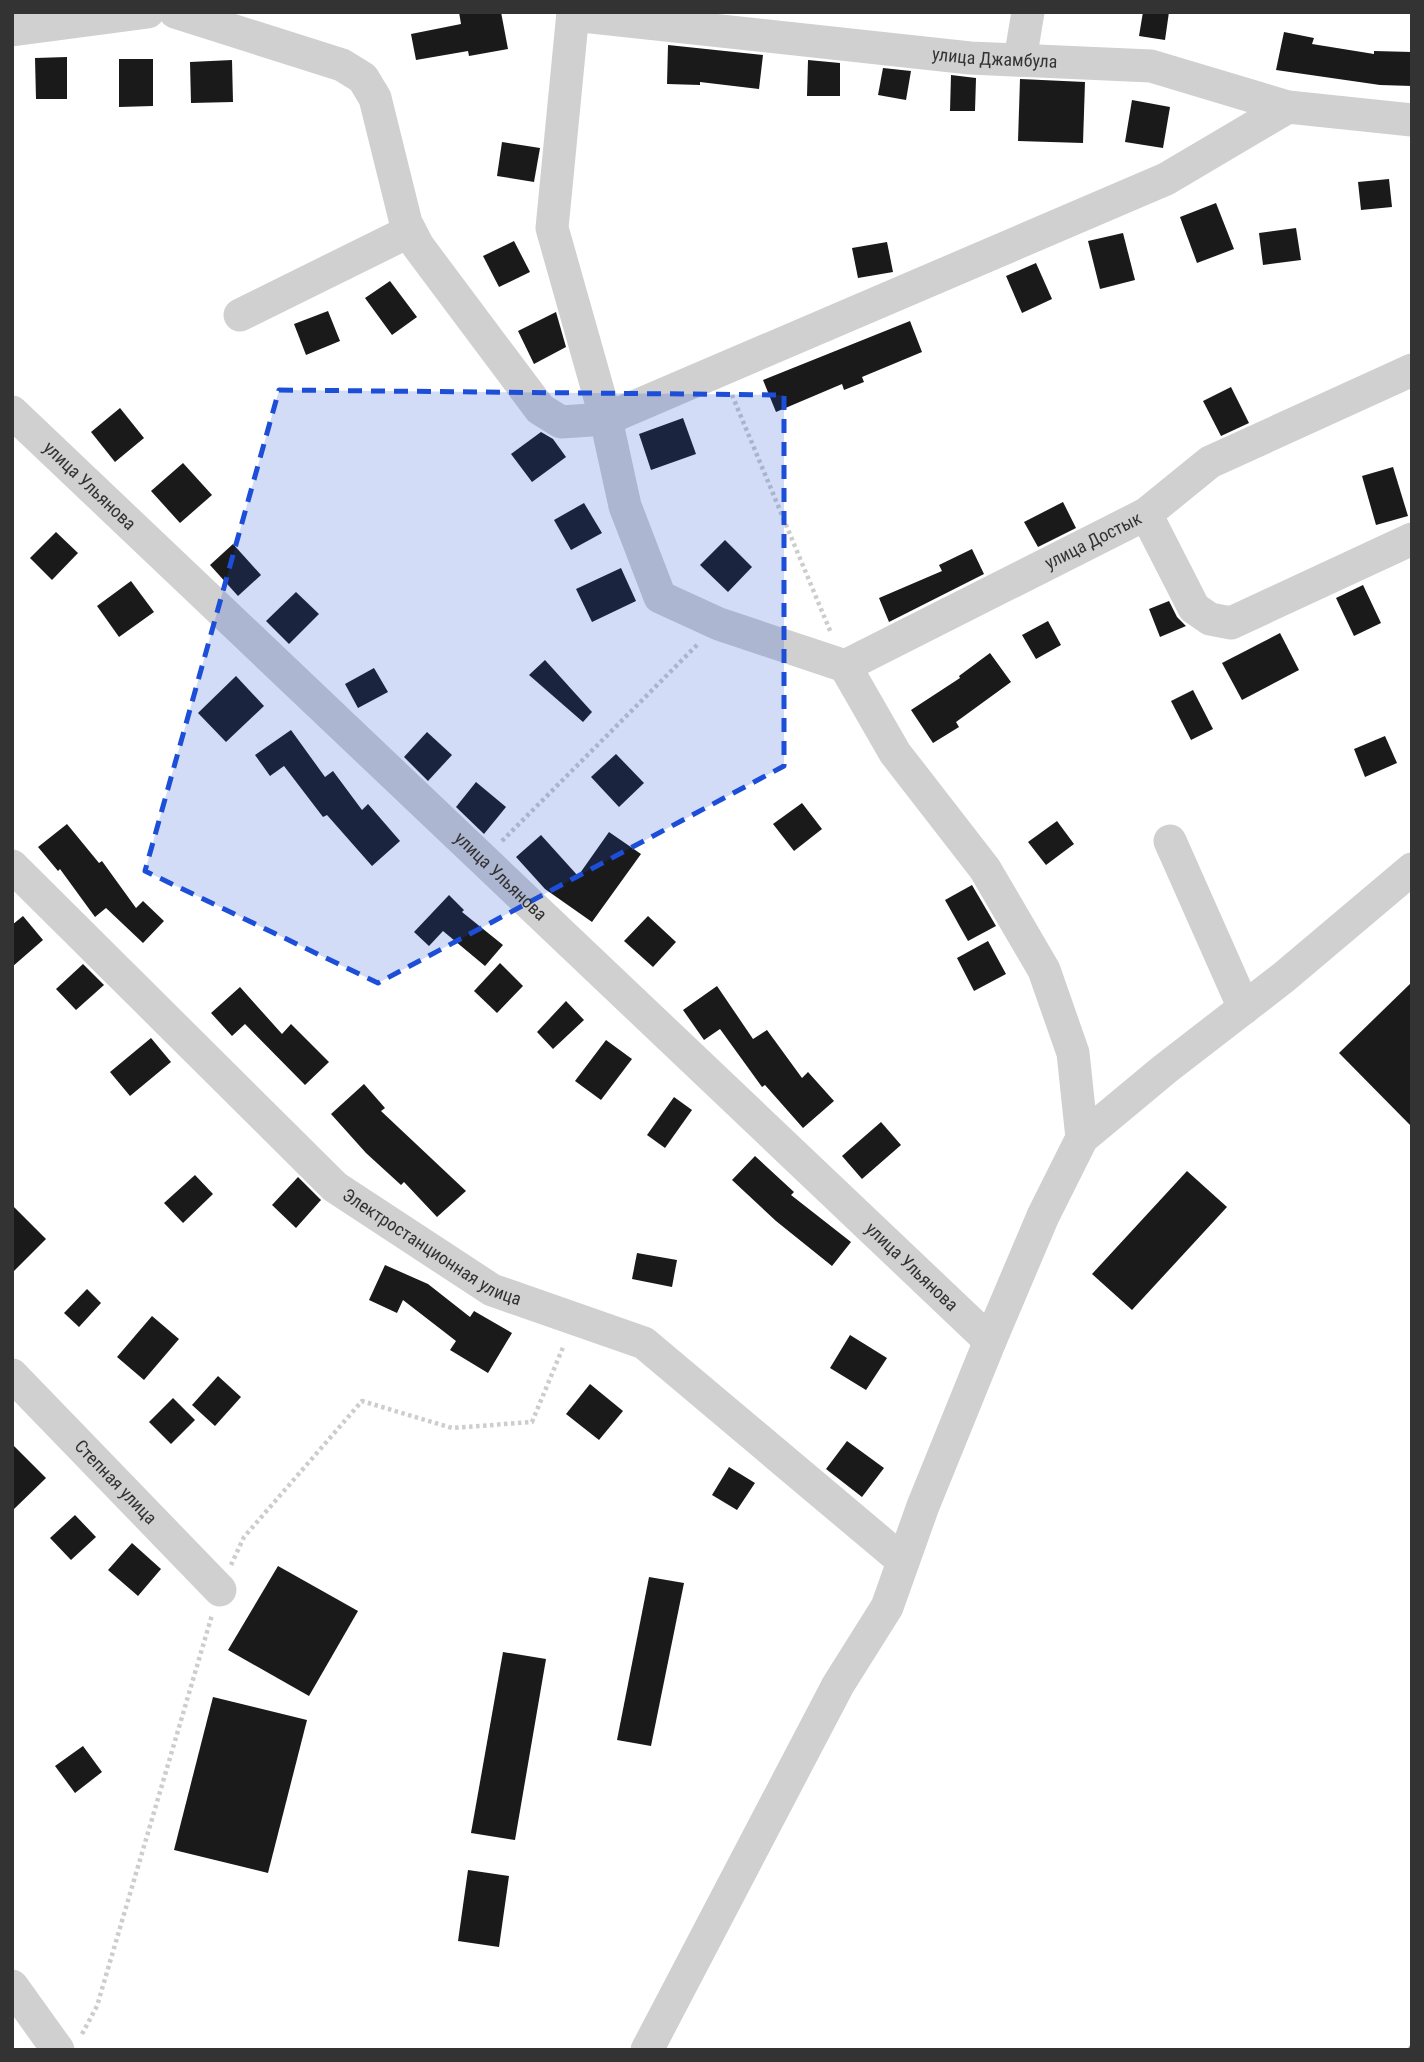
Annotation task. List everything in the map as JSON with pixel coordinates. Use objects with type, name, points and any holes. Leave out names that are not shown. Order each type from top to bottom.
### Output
[{"type":"street","points":[[12,30],[148,12]]},
{"type":"street","points":[[175,12],[342,65],[363,78],[375,98],[406,223],[418,246],[540,409],[561,422],[606,419],[1166,179],[1288,107]]},
{"type":"street","points":[[1020,60],[1028,12]]},
{"type":"street","points":[[573,14],[552,228],[606,419],[625,506],[660,597],[719,624],[845,666],[895,753],[985,869],[1044,970],[1073,1053],[1082,1138]]},
{"type":"street","name":"улица Джамбула","points":[[573,14],[970,58],[1151,66],[1288,107],[1412,120]]},
{"type":"street","points":[[240,315],[410,231]]},
{"type":"street","points":[[1146,514],[1210,462],[1412,370]]},
{"type":"street","name":"улица Ульянова","points":[[12,412],[990,1341]]},
{"type":"street","name":"улица Достык","points":[[845,666],[1146,514],[1194,608],[1210,619],[1231,623],[1412,539]]},
{"type":"street","points":[[1170,841],[1244,1008]]},
{"type":"street","name":"Электростанционная улица","points":[[12,866],[335,1188],[492,1290],[644,1343],[903,1561]]},
{"type":"street","points":[[647,2050],[838,1685],[887,1607],[923,1506],[990,1341],[1043,1216],[1082,1138],[1165,1069],[1284,977],[1412,869]]},
{"type":"street","name":"Степная улица","points":[[12,1375],[220,1590]]},
{"type":"street","points":[[12,1986],[69,2044]]},
{"type":"path","points":[[722,369],[845,666]]},
{"type":"path","points":[[483,860],[719,624]]},
{"type":"path","points":[[69,2044],[97,2006],[220,1590],[244,1537],[362,1401],[452,1427],[532,1422],[575,1319]]},
{"type":"highlighted area","points":[[279,390],[784,395],[784,766],[378,983],[145,871]]},
{"type":"building","points":[[459,12],[501,12],[508,49],[469,56],[468,51],[416,60],[411,34],[461,24]]},
{"type":"building","points":[[1143,12],[1169,12],[1165,40],[1139,36]]},
{"type":"building","points":[[1284,32],[1314,38],[1312,44],[1374,54],[1374,51],[1412,52],[1412,86],[1380,85],[1276,70]]},
{"type":"building","points":[[668,45],[763,55],[759,89],[700,82],[700,85],[667,84]]},
{"type":"building","points":[[67,57],[67,99],[36,99],[35,58]]},
{"type":"building","points":[[119,59],[153,59],[153,106],[119,107]]},
{"type":"building","points":[[232,60],[233,102],[191,103],[190,62]]},
{"type":"building","points":[[808,60],[840,63],[840,96],[807,96]]},
{"type":"building","points":[[883,68],[911,71],[906,100],[878,95]]},
{"type":"building","points":[[951,75],[976,78],[975,111],[950,111]]},
{"type":"building","points":[[1020,79],[1085,82],[1083,143],[1018,141]]},
{"type":"building","points":[[1132,100],[1170,107],[1163,148],[1125,142]]},
{"type":"building","points":[[502,142],[540,148],[534,182],[497,176]]},
{"type":"building","points":[[1389,179],[1392,207],[1361,210],[1358,182]]},
{"type":"building","points":[[1216,203],[1234,249],[1197,263],[1180,217]]},
{"type":"building","points":[[1296,228],[1301,260],[1263,265],[1259,233]]},
{"type":"building","points":[[1123,233],[1135,280],[1100,289],[1088,241]]},
{"type":"building","points":[[514,241],[530,272],[499,287],[483,256]]},
{"type":"building","points":[[887,242],[893,272],[858,278],[852,248]]},
{"type":"building","points":[[1036,263],[1052,299],[1022,313],[1006,276]]},
{"type":"building","points":[[390,281],[417,317],[392,335],[365,298]]},
{"type":"building","points":[[328,311],[340,341],[306,355],[294,324]]},
{"type":"building","points":[[556,312],[566,347],[534,364],[518,331]]},
{"type":"building","points":[[910,321],[922,352],[862,377],[864,382],[844,390],[842,384],[776,412],[763,380]]},
{"type":"building","points":[[1231,387],[1249,423],[1221,436],[1203,401]]},
{"type":"building","points":[[120,408],[144,438],[115,462],[91,432]]},
{"type":"building","points":[[683,418],[696,454],[651,470],[639,434]]},
{"type":"building","points":[[541,432],[553,439],[566,457],[532,482],[511,454]]},
{"type":"building","points":[[183,463],[212,495],[180,523],[151,491]]},
{"type":"building","points":[[1393,467],[1408,516],[1376,525],[1362,476]]},
{"type":"building","points":[[1063,502],[1076,528],[1038,547],[1024,522]]},
{"type":"building","points":[[584,503],[602,533],[571,550],[554,520]]},
{"type":"building","points":[[56,532],[78,553],[52,580],[30,558]]},
{"type":"building","points":[[725,540],[752,567],[728,592],[700,565]]},
{"type":"building","points":[[233,544],[261,575],[238,596],[210,565]]},
{"type":"building","points":[[972,549],[984,574],[889,622],[879,598],[942,571],[939,565]]},
{"type":"building","points":[[621,568],[636,601],[592,622],[576,589]]},
{"type":"building","points":[[131,581],[154,612],[119,637],[97,606]]},
{"type":"building","points":[[1363,585],[1381,623],[1354,636],[1336,598]]},
{"type":"building","points":[[296,592],[319,614],[289,644],[266,621]]},
{"type":"building","points":[[1169,601],[1177,617],[1186,626],[1160,637],[1149,609]]},
{"type":"building","points":[[1048,621],[1061,645],[1036,659],[1022,635]]},
{"type":"building","points":[[1280,633],[1299,670],[1242,700],[1222,663]]},
{"type":"building","points":[[990,653],[1011,682],[956,722],[959,727],[933,743],[911,710],[960,678],[959,676]]},
{"type":"building","points":[[545,660],[592,712],[583,722],[529,675]]},
{"type":"building","points":[[374,668],[388,692],[358,708],[345,684]]},
{"type":"building","points":[[236,676],[264,706],[226,742],[198,713]]},
{"type":"building","points":[[1193,690],[1213,729],[1191,740],[1171,701]]},
{"type":"building","points":[[291,730],[325,777],[333,771],[362,810],[368,804],[400,841],[372,866],[327,815],[323,817],[284,766],[270,776],[255,755]]},
{"type":"building","points":[[427,732],[452,755],[428,781],[404,757]]},
{"type":"building","points":[[1385,736],[1397,763],[1365,777],[1354,749]]},
{"type":"building","points":[[616,754],[644,783],[619,807],[591,777]]},
{"type":"building","points":[[476,782],[506,807],[484,834],[456,807]]},
{"type":"building","points":[[802,803],[822,829],[794,851],[773,824]]},
{"type":"building","points":[[1057,821],[1074,844],[1046,865],[1028,842]]},
{"type":"building","points":[[67,824],[99,863],[102,861],[136,908],[143,901],[164,921],[143,943],[106,908],[95,917],[60,869],[58,871],[38,847]]},
{"type":"building","points":[[609,832],[641,854],[592,922],[545,889],[516,857],[541,835],[578,876]]},
{"type":"building","points":[[972,885],[996,926],[968,941],[945,900]]},
{"type":"building","points":[[449,895],[464,910],[462,912],[503,945],[485,966],[443,931],[429,946],[414,932]]},
{"type":"building","points":[[23,916],[43,940],[12,967],[12,925]]},
{"type":"building","points":[[648,916],[676,942],[653,967],[624,941]]},
{"type":"building","points":[[988,941],[1006,974],[974,991],[957,958]]},
{"type":"building","points":[[500,963],[523,986],[497,1013],[474,991]]},
{"type":"building","points":[[83,964],[104,985],[76,1010],[56,989]]},
{"type":"building","points":[[1412,982],[1412,1127],[1339,1053]]},
{"type":"building","points":[[717,986],[753,1039],[767,1030],[802,1078],[808,1072],[834,1101],[803,1128],[765,1085],[762,1087],[720,1029],[704,1040],[683,1010]]},
{"type":"building","points":[[240,987],[282,1034],[291,1024],[329,1062],[305,1085],[245,1024],[232,1036],[211,1013]]},
{"type":"building","points":[[566,1001],[584,1020],[553,1049],[537,1032]]},
{"type":"building","points":[[151,1038],[171,1062],[130,1096],[110,1072]]},
{"type":"building","points":[[606,1040],[632,1059],[601,1100],[575,1081]]},
{"type":"building","points":[[364,1084],[385,1108],[381,1111],[466,1191],[437,1217],[404,1182],[401,1185],[366,1153],[331,1114]]},
{"type":"building","points":[[674,1097],[692,1110],[665,1148],[647,1135]]},
{"type":"building","points":[[881,1122],[901,1145],[862,1179],[842,1156]]},
{"type":"building","points":[[755,1156],[794,1192],[791,1195],[851,1242],[832,1266],[776,1221],[732,1180]]},
{"type":"building","points":[[1187,1171],[1227,1207],[1132,1310],[1092,1274]]},
{"type":"building","points":[[195,1175],[213,1194],[183,1223],[164,1203]]},
{"type":"building","points":[[298,1177],[321,1200],[296,1228],[272,1205]]},
{"type":"building","points":[[12,1205],[46,1239],[12,1273]]},
{"type":"building","points":[[637,1253],[677,1260],[672,1287],[632,1279]]},
{"type":"building","points":[[385,1265],[428,1284],[470,1317],[474,1311],[512,1333],[488,1373],[450,1350],[456,1341],[403,1300],[397,1313],[369,1300]]},
{"type":"building","points":[[87,1289],[101,1303],[79,1327],[64,1313]]},
{"type":"building","points":[[152,1316],[179,1339],[144,1380],[117,1357]]},
{"type":"building","points":[[850,1335],[887,1358],[866,1390],[830,1368]]},
{"type":"building","points":[[218,1376],[241,1397],[215,1426],[192,1405]]},
{"type":"building","points":[[590,1384],[623,1411],[599,1440],[566,1414]]},
{"type":"building","points":[[173,1398],[195,1420],[171,1444],[149,1422]]},
{"type":"building","points":[[847,1441],[884,1468],[862,1497],[826,1469]]},
{"type":"building","points":[[12,1444],[46,1478],[12,1511]]},
{"type":"building","points":[[729,1467],[755,1483],[737,1510],[712,1495]]},
{"type":"building","points":[[75,1515],[96,1537],[71,1560],[50,1538]]},
{"type":"building","points":[[132,1543],[161,1569],[138,1596],[108,1570]]},
{"type":"building","points":[[278,1566],[358,1611],[309,1696],[228,1650]]},
{"type":"building","points":[[649,1577],[684,1583],[651,1746],[617,1740]]},
{"type":"building","points":[[503,1652],[546,1659],[515,1840],[471,1833]]},
{"type":"building","points":[[213,1697],[307,1720],[268,1873],[174,1850]]},
{"type":"building","points":[[83,1746],[102,1772],[75,1793],[55,1766]]},
{"type":"building","points":[[468,1870],[509,1876],[499,1947],[458,1941]]}]
